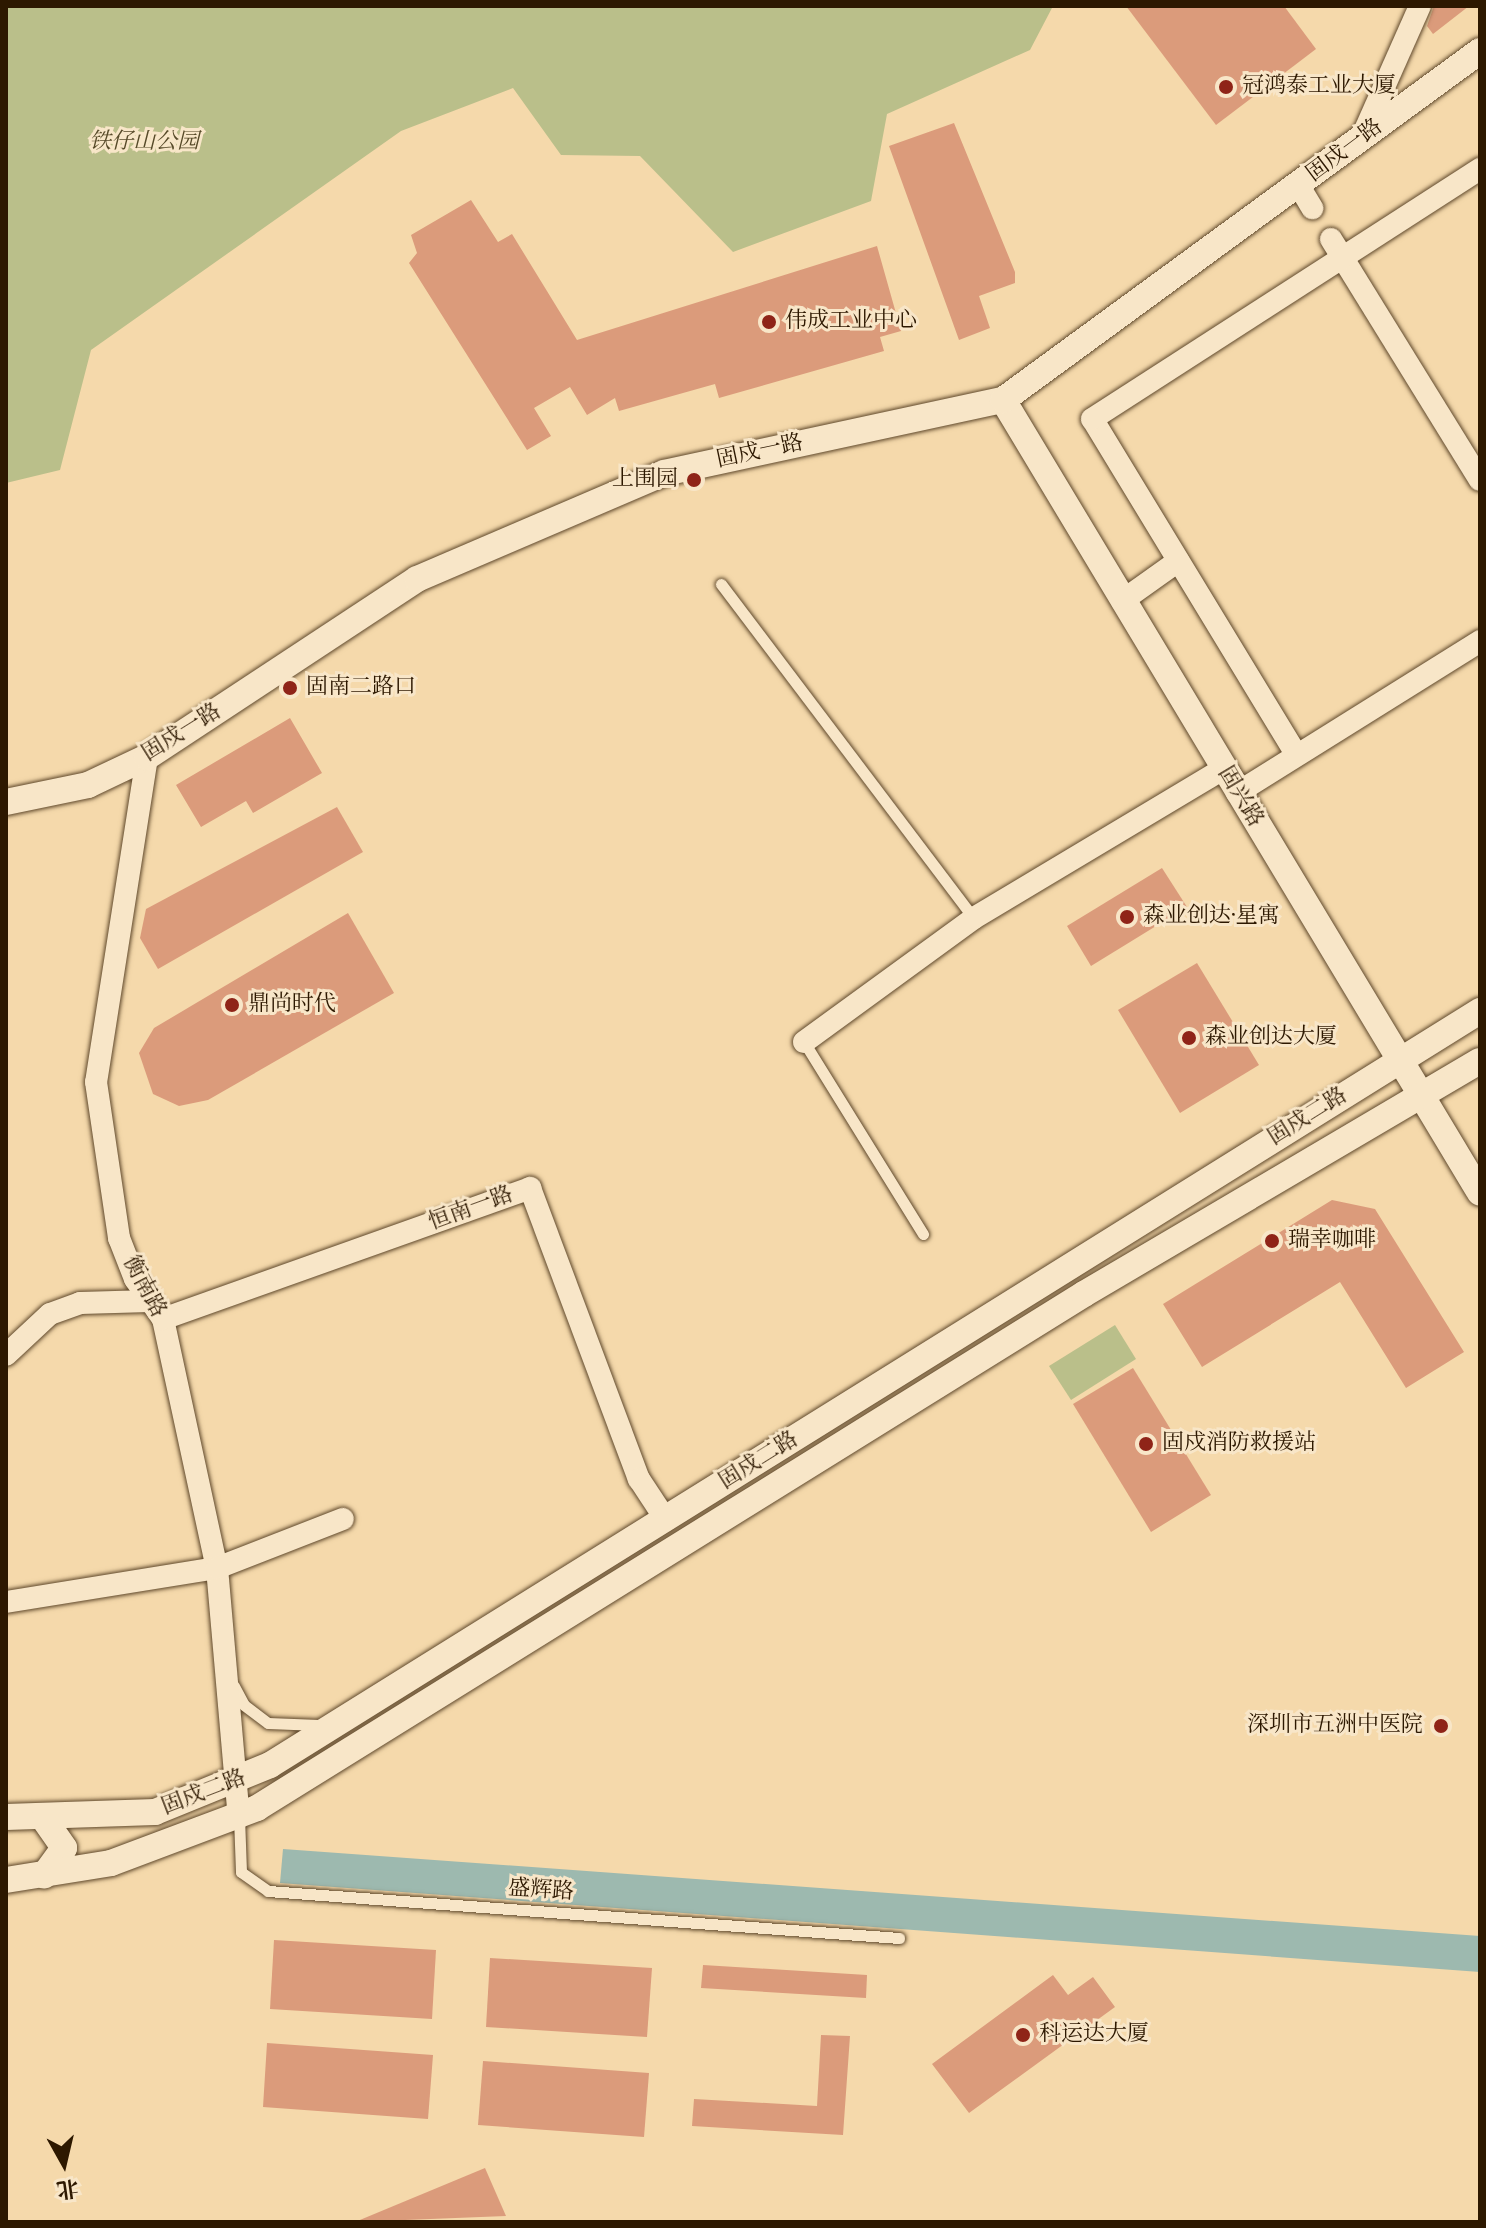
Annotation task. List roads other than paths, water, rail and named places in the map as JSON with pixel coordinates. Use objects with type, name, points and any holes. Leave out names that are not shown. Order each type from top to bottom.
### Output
[{"type":"street","points":[[1361,139],[1420,6]]},
{"type":"street","name":"固戍一路","points":[[6,802],[88,785],[147,757],[417,579],[664,473],[1003,400],[1305,197],[1361,139],[1480,51]]},
{"type":"street","points":[[1296,754],[1092,419],[1337,248],[1480,169]]},
{"type":"street","points":[[1337,248],[1480,480]]},
{"type":"street","name":"固兴路","points":[[1003,400],[1480,1193]]},
{"type":"street","points":[[1122,601],[1178,561]]},
{"type":"street","points":[[1237,793],[1480,641]]},
{"type":"street","name":"衡南路","points":[[147,757],[96,1082],[119,1238],[157,1310],[217,1568],[239,1781],[239,1817]]},
{"type":"street","points":[[804,1042],[974,918],[1223,769]]},
{"type":"street","name":"固戍二路","points":[[6,1817],[44,1819],[155,1812],[239,1781],[666,1520],[1480,1011]]},
{"type":"street","name":"固戍二路","points":[[6,1880],[44,1876],[154,1850],[239,1817],[1084,1294],[1480,1061]]},
{"type":"street","name":"恒南一路","points":[[157,1310],[530,1188],[639,1479],[666,1520]]},
{"type":"street","points":[[6,1355],[50,1314],[80,1303],[157,1310]]},
{"type":"street","points":[[6,1602],[217,1568],[343,1519]]},
{"type":"street","points":[[44,1819],[64,1848],[44,1876]]},
{"type":"lane","points":[[721,584],[974,918]]},
{"type":"lane","points":[[804,1042],[923,1234]]},
{"type":"lane","points":[[228,1668],[244,1705],[268,1723],[304,1727],[353,1713]]},
{"type":"lane","name":"盛辉路","points":[[239,1817],[241,1872],[268,1891],[899,1938]]},
{"type":"water","points":[[283,1849],[1480,1936],[1480,1972],[280,1883]]},
{"type":"place","name":"冠鸿泰工业大厦","points":[[1226,87]]},
{"type":"place","name":"伟成工业中心","points":[[769,322]]},
{"type":"place","name":"上围园","points":[[694,480]]},
{"type":"place","name":"固南二路口","points":[[290,688]]},
{"type":"place","name":"森业创达·星寓","points":[[1127,917]]},
{"type":"place","name":"鼎尚时代","points":[[232,1005]]},
{"type":"place","name":"森业创达大厦","points":[[1189,1038]]},
{"type":"place","name":"瑞幸咖啡","points":[[1272,1241]]},
{"type":"place","name":"固戍消防救援站","points":[[1146,1444]]},
{"type":"place","name":"深圳市五洲中医院","points":[[1441,1726]]},
{"type":"place","name":"科运达大厦","points":[[1023,2035]]},
{"type":"park label","name":"铁仔山公园","points":[[144,143]]}]
